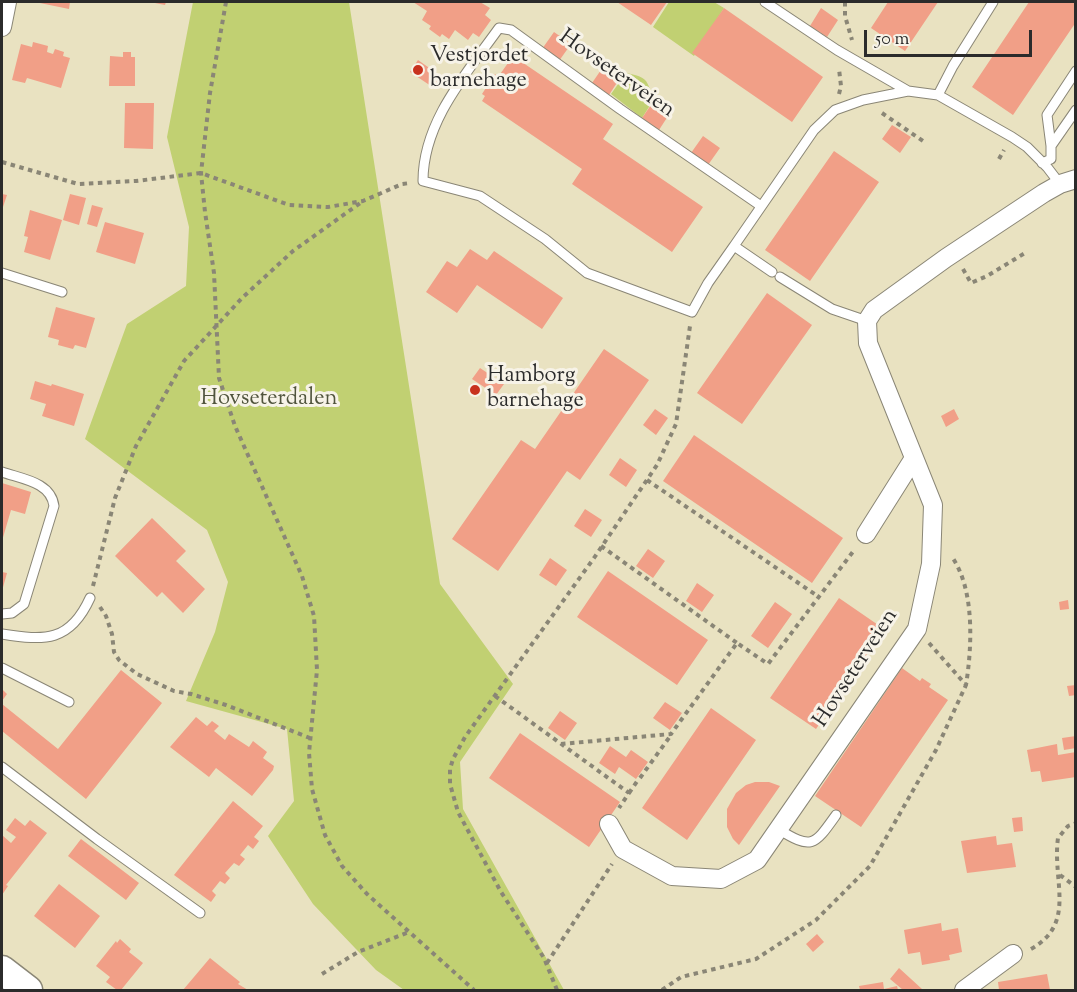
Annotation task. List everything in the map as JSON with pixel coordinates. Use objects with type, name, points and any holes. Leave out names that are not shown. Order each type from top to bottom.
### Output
[{"type":"main road","points":[[2,970],[28,990]]},
{"type":"street","points":[[2,27],[7,2]]},
{"type":"street","points":[[867,321],[874,309],[954,252],[1068,181]]},
{"type":"street","name":"Hovseterveien","points":[[622,849],[672,876],[721,879],[757,860],[917,628],[931,564],[933,505],[868,343],[867,321]]},
{"type":"street","points":[[866,534],[914,458]]},
{"type":"street","points":[[609,824],[622,849]]},
{"type":"street","points":[[964,990],[1013,954]]},
{"type":"lane","points":[[765,2],[837,50],[871,68],[908,92]]},
{"type":"lane","points":[[938,95],[952,66],[993,2]]},
{"type":"lane","name":"Hovseterveien","points":[[423,181],[425,151],[430,135],[459,85],[499,28],[504,27],[761,206]]},
{"type":"lane","points":[[1042,163],[1050,159],[1051,146],[1047,115],[1076,71]]},
{"type":"lane","points":[[423,181],[480,196],[545,239],[587,273],[692,312],[708,283],[814,130],[835,110],[863,100],[908,92],[938,95],[1012,137],[1027,147],[1042,163],[1068,181]]},
{"type":"lane","points":[[1051,146],[1076,110]]},
{"type":"lane","points":[[734,246],[832,309],[867,321]]},
{"type":"lane","points":[[2,273],[62,292]]},
{"type":"lane","points":[[2,472],[44,487],[53,497],[54,506],[24,604],[12,613],[2,614]]},
{"type":"lane","points":[[2,634],[40,638],[69,630],[78,622],[89,600]]},
{"type":"lane","points":[[2,668],[69,702]]},
{"type":"lane","points":[[2,767],[200,913]]},
{"type":"lane","points":[[778,829],[799,842],[808,843],[816,841],[836,815]]},
{"type":"path","points":[[226,2],[210,93],[201,173],[204,212],[214,273],[219,378],[235,426],[302,576],[314,616],[317,670],[309,753],[312,789],[325,835],[342,866],[367,894],[474,990]]},
{"type":"path","points":[[845,2],[845,16],[852,40],[871,68]]},
{"type":"path","points":[[863,100],[923,141]]},
{"type":"path","points":[[2,162],[78,184],[136,181],[201,173],[289,205],[328,207],[363,201]]},
{"type":"path","points":[[310,738],[226,705],[174,691],[137,674],[118,660],[114,652],[112,634],[106,615],[100,607],[89,600],[115,498],[136,446],[184,361],[242,298],[293,251],[363,201],[402,184],[423,181]]},
{"type":"path","points":[[954,252],[971,283],[1025,253]]},
{"type":"path","points":[[557,990],[546,964],[501,892],[458,812],[450,784],[450,770],[453,759],[465,737],[657,465],[676,424],[692,312]]},
{"type":"path","points":[[647,480],[819,597]]},
{"type":"path","points":[[601,546],[768,664],[866,534]]},
{"type":"path","points":[[662,990],[681,977],[756,959],[816,920],[870,866],[936,750],[966,685],[971,656],[970,624],[965,590],[958,566],[950,554],[932,543]]},
{"type":"path","points":[[917,628],[966,685]]},
{"type":"path","points":[[623,803],[737,643]]},
{"type":"path","points":[[495,696],[629,793]]},
{"type":"path","points":[[561,744],[671,734]]},
{"type":"path","points":[[1013,954],[1045,942],[1056,928],[1060,918],[1061,902],[1058,838],[1068,826],[1076,823]]},
{"type":"path","points":[[546,964],[622,849]]},
{"type":"path","points":[[1059,874],[1076,887]]},
{"type":"path","points":[[322,974],[358,952],[409,932]]},
{"type":"green space","name":"Hovseterdalen","points":[[193,2],[349,2],[440,584],[513,684],[460,762],[463,809],[564,990],[404,990],[376,970],[313,904],[268,836],[294,801],[287,729],[186,701],[215,632],[228,582],[207,530],[85,439],[127,324],[186,286],[189,227],[167,137]]},
{"type":"green space","points":[[669,2],[714,2],[724,8],[694,56],[653,27]]},
{"type":"green space","points":[[626,73],[644,79],[655,94],[642,118],[611,94]]},
{"type":"building","points":[[35,2],[70,2],[69,9]]},
{"type":"building","points":[[150,2],[166,2],[165,5]]},
{"type":"building","points":[[413,2],[480,2],[490,8],[485,15],[491,20],[479,37],[473,33],[468,40],[455,30],[449,39],[442,34],[440,37],[429,29],[431,26],[422,20],[427,11]]},
{"type":"building","points":[[617,2],[667,2],[651,25]]},
{"type":"building","points":[[888,2],[938,2],[905,51],[871,28]]},
{"type":"building","points":[[1029,2],[1076,2],[1076,22],[1013,115],[972,87]]},
{"type":"building","points":[[724,8],[823,77],[792,122],[692,53]]},
{"type":"building","points":[[821,8],[838,20],[827,37],[810,26]]},
{"type":"building","points":[[554,32],[571,44],[559,61],[542,49]]},
{"type":"building","points":[[33,42],[48,46],[47,52],[53,54],[55,49],[64,52],[63,56],[70,58],[61,88],[27,78],[25,83],[12,80],[21,44],[32,47]]},
{"type":"building","points":[[123,52],[131,52],[131,57],[135,57],[135,86],[109,86],[110,56],[123,57]]},
{"type":"building","points":[[513,56],[613,124],[603,139],[703,207],[672,252],[572,184],[582,169],[482,101],[485,96],[482,94],[495,74],[498,77]]},
{"type":"building","points":[[418,60],[442,77],[434,88],[410,72]]},
{"type":"building","points":[[603,67],[620,78],[609,95],[592,83]]},
{"type":"building","points":[[653,102],[670,113],[659,130],[642,118]]},
{"type":"building","points":[[125,103],[154,103],[153,149],[124,148]]},
{"type":"building","points":[[892,125],[911,137],[900,153],[882,139]]},
{"type":"building","points":[[703,136],[720,148],[708,165],[691,153]]},
{"type":"building","points":[[834,151],[879,182],[810,281],[765,250]]},
{"type":"building","points":[[2,194],[7,195],[3,207],[2,207]]},
{"type":"building","points":[[70,194],[86,198],[79,225],[63,220]]},
{"type":"building","points":[[92,205],[103,208],[97,227],[87,224]]},
{"type":"building","points":[[30,210],[62,220],[50,260],[24,252],[28,237],[24,236]]},
{"type":"building","points":[[105,222],[144,233],[135,264],[96,252]]},
{"type":"building","points":[[470,249],[487,260],[494,251],[563,298],[542,329],[477,285],[457,313],[426,292],[447,261],[457,267]]},
{"type":"building","points":[[767,293],[812,325],[742,424],[697,393]]},
{"type":"building","points":[[56,307],[95,318],[86,348],[75,345],[73,349],[58,345],[59,340],[48,337]]},
{"type":"building","points":[[604,349],[649,380],[580,480],[567,471],[498,571],[452,539],[521,440],[535,449]]},
{"type":"building","points":[[480,368],[504,384],[496,395],[472,379]]},
{"type":"building","points":[[35,381],[84,394],[74,426],[42,416],[46,404],[30,399]]},
{"type":"building","points":[[655,409],[668,418],[656,435],[643,425]]},
{"type":"building","points":[[954,409],[959,419],[946,427],[941,416]]},
{"type":"building","points":[[694,435],[843,538],[812,583],[663,481]]},
{"type":"building","points":[[620,458],[637,470],[626,487],[609,475]]},
{"type":"building","points":[[2,483],[31,492],[25,514],[11,510],[2,541]]},
{"type":"building","points":[[585,509],[602,520],[591,537],[574,526]]},
{"type":"building","points":[[152,518],[186,551],[176,561],[205,589],[183,613],[162,592],[157,597],[115,556]]},
{"type":"building","points":[[648,549],[665,561],[653,578],[636,566]]},
{"type":"building","points":[[550,558],[567,570],[556,586],[539,575]]},
{"type":"building","points":[[608,571],[708,640],[677,685],[577,617]]},
{"type":"building","points":[[2,572],[7,573],[2,591]]},
{"type":"building","points":[[697,583],[714,595],[702,612],[686,601]]},
{"type":"building","points":[[839,598],[884,629],[816,729],[770,698]]},
{"type":"building","points":[[1068,600],[1069,609],[1060,610],[1059,602]]},
{"type":"building","points":[[775,602],[792,614],[768,648],[751,636]]},
{"type":"building","points":[[902,668],[920,681],[922,678],[931,684],[929,687],[948,700],[861,827],[815,796]]},
{"type":"building","points":[[121,670],[162,703],[86,799],[2,731],[2,704],[58,749]]},
{"type":"building","points":[[1076,685],[1076,695],[1069,696],[1067,686]]},
{"type":"building","points":[[2,689],[7,694],[2,701]]},
{"type":"building","points":[[665,702],[682,713],[670,730],[653,718]]},
{"type":"building","points":[[711,708],[756,740],[687,840],[642,808]]},
{"type":"building","points":[[560,711],[577,723],[565,740],[548,728]]},
{"type":"building","points":[[196,717],[207,726],[212,721],[219,726],[214,731],[225,740],[229,734],[249,747],[253,741],[267,752],[263,758],[274,766],[273,770],[252,796],[216,768],[209,777],[170,747]]},
{"type":"building","points":[[520,733],[620,802],[589,847],[489,778]]},
{"type":"building","points":[[1076,736],[1076,748],[1064,750],[1062,738]]},
{"type":"building","points":[[1057,744],[1058,755],[1076,752],[1076,777],[1042,782],[1040,771],[1031,772],[1027,750]]},
{"type":"building","points":[[610,746],[626,757],[631,750],[648,762],[636,779],[619,767],[615,774],[599,763]]},
{"type":"building","points":[[755,782],[769,782],[780,786],[739,845],[727,827],[727,809],[736,793],[746,785]]},
{"type":"building","points":[[233,801],[263,826],[254,837],[259,841],[253,849],[248,845],[240,855],[245,859],[239,866],[234,863],[225,873],[230,878],[225,884],[220,881],[212,891],[216,895],[211,902],[174,875]]},
{"type":"building","points":[[1022,817],[1023,831],[1014,832],[1012,818]]},
{"type":"building","points":[[15,818],[25,826],[30,820],[47,833],[6,885],[8,886],[2,895],[2,835],[11,843],[16,837],[6,830]]},
{"type":"building","points":[[996,836],[997,845],[1012,843],[1016,867],[967,873],[961,841]]},
{"type":"building","points":[[81,839],[139,883],[126,900],[68,856]]},
{"type":"building","points":[[59,884],[100,916],[75,948],[34,916]]},
{"type":"building","points":[[941,923],[942,931],[958,928],[962,952],[949,955],[950,960],[922,965],[920,952],[908,954],[904,930]]},
{"type":"building","points":[[817,934],[824,942],[813,952],[806,944]]},
{"type":"building","points":[[120,939],[131,949],[129,952],[143,963],[121,990],[117,990],[106,982],[110,977],[96,966]]},
{"type":"building","points":[[210,958],[240,982],[238,984],[248,990],[183,990]]},
{"type":"building","points":[[899,968],[922,989],[903,990],[890,979]]},
{"type":"building","points":[[1047,974],[1050,990],[999,990],[998,982]]},
{"type":"building","points":[[883,982],[884,989],[897,986],[898,990],[860,990],[859,986]]},
{"type":"place","name":"Vestjordet barnehage","points":[[418,70]]},
{"type":"place","name":"Hamborg barnehage","points":[[475,390]]}]
